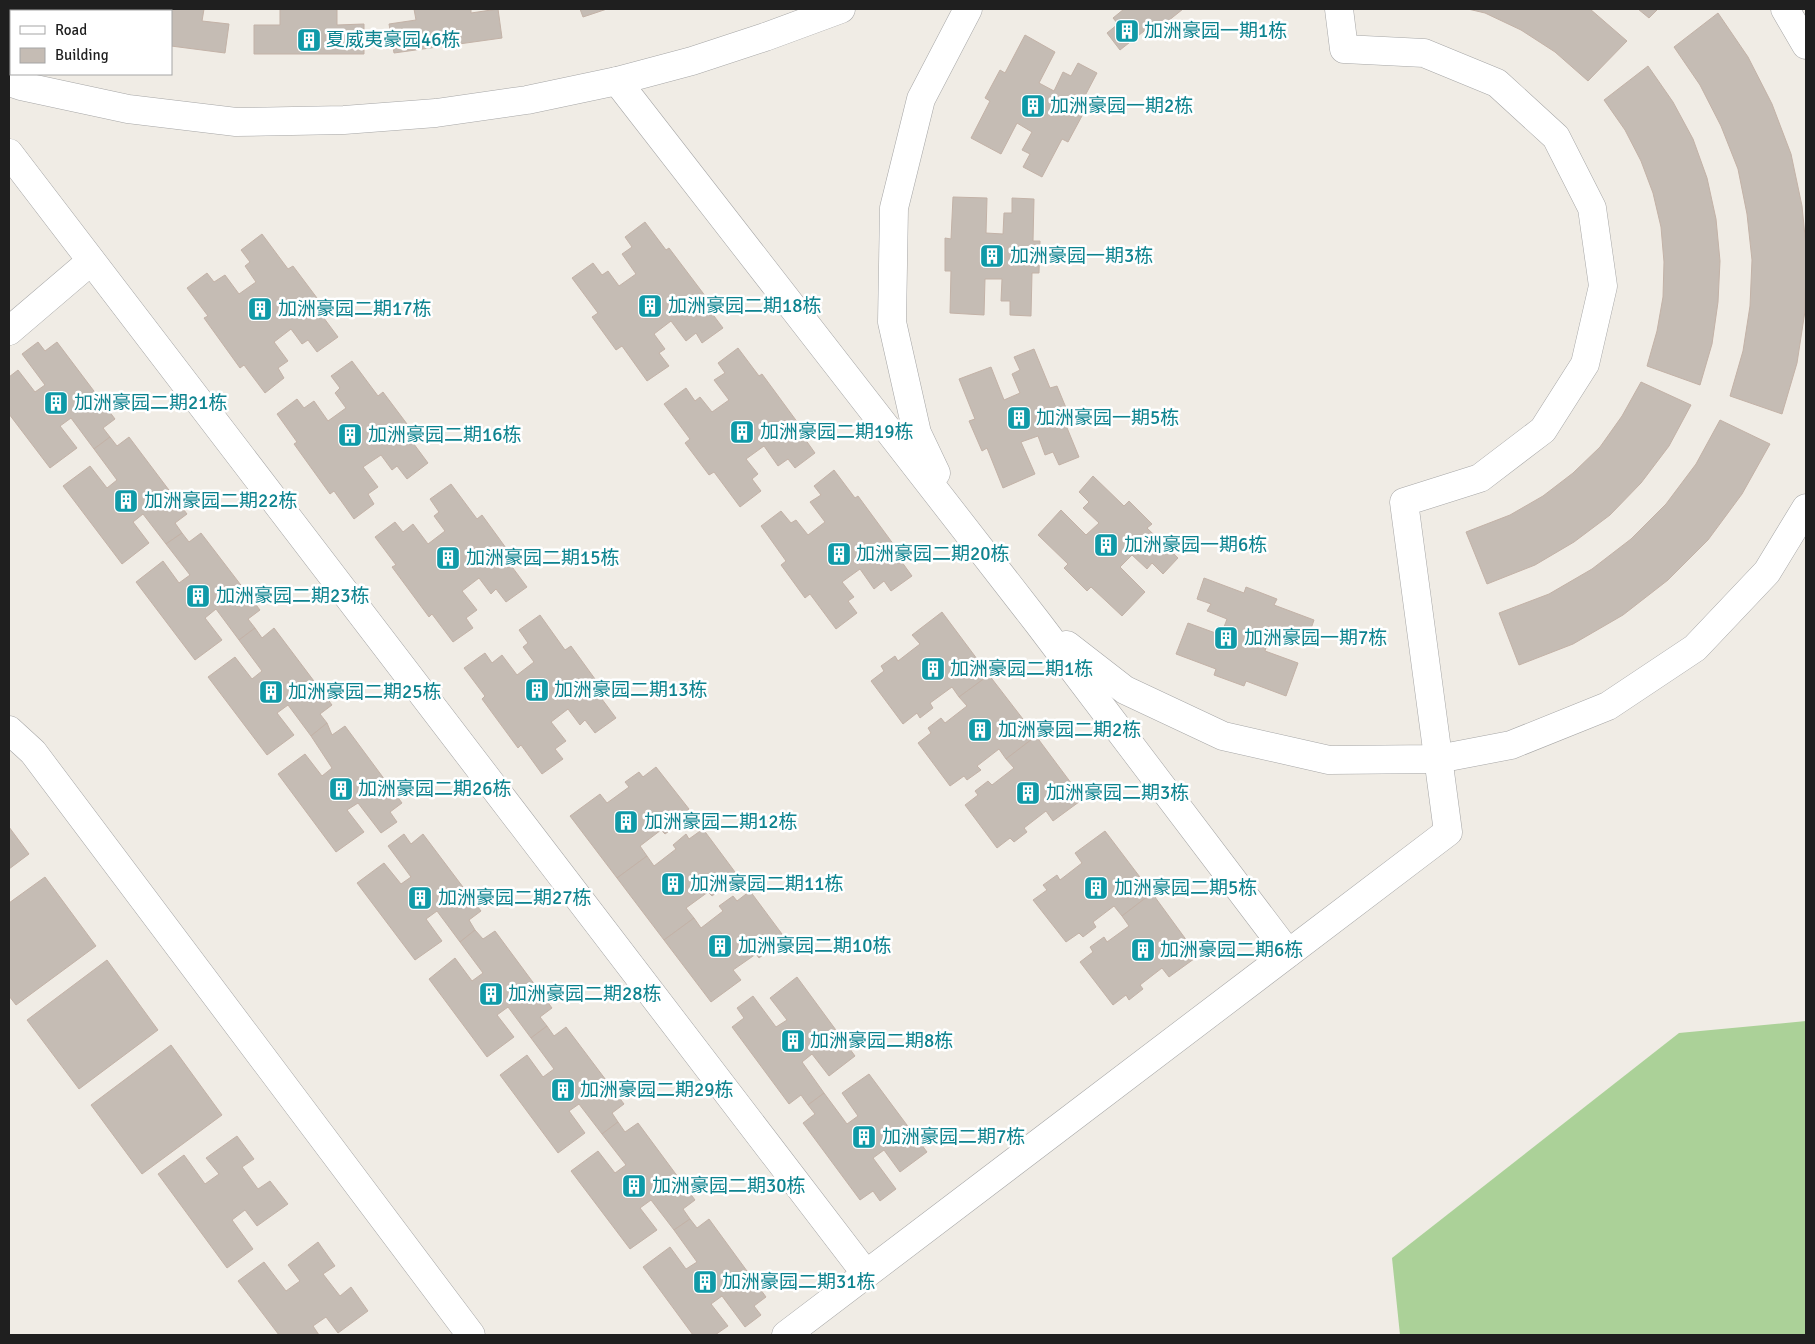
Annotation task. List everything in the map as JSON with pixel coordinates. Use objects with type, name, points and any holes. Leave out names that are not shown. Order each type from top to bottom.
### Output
[{"type":"lane","points":[[9,82],[128,109],[236,122],[344,120],[436,113],[527,100],[617,81],[692,61],[841,9]]},
{"type":"lane","points":[[961,524],[916,433],[892,322],[892,294],[894,208],[921,99],[968,9]]},
{"type":"lane","points":[[786,1335],[1448,832],[1404,502],[1480,478],[1543,430],[1585,364],[1602,286],[1594,218],[1592,208],[1556,137],[1497,83],[1424,53],[1344,49],[1339,9]]},
{"type":"lane","points":[[1785,9],[1806,45]]},
{"type":"lane","points":[[617,81],[1038,623],[1288,953]]},
{"type":"lane","points":[[9,153],[866,1274]]},
{"type":"lane","points":[[9,331],[91,261]]},
{"type":"lane","points":[[1038,623],[1125,690],[1223,736],[1329,760],[1438,759],[1511,745],[1608,706],[1695,648],[1767,572],[1806,508]]},
{"type":"lane","points":[[9,730],[33,752],[471,1335]]},
{"type":"green space","points":[[1806,1021],[1806,1335],[1400,1335],[1392,1258],[1679,1033]]},
{"type":"building","points":[[19,9],[61,9],[60,10]]},
{"type":"building","points":[[204,9],[202,21],[229,24],[225,53],[172,46],[172,10],[146,10]]},
{"type":"building","name":"夏威夷豪园46栋","points":[[280,9],[337,9],[337,25],[364,24],[364,54],[254,54],[254,25],[280,25]]},
{"type":"building","points":[[414,9],[471,9],[471,13],[498,9],[502,38],[394,53],[389,24],[416,20]]},
{"type":"building","points":[[580,9],[607,9],[583,17]]},
{"type":"building","name":"加洲豪园一期1栋","points":[[1124,9],[1183,9],[1158,29],[1153,24],[1120,50],[1107,33],[1118,24],[1113,18]]},
{"type":"building","points":[[1468,9],[1590,9],[1627,41],[1588,81],[1555,52],[1521,30],[1485,13]]},
{"type":"building","points":[[1638,9],[1658,9],[1649,18]]},
{"type":"building","points":[[1718,13],[1748,57],[1772,104],[1791,154],[1802,206],[1806,246],[1805,311],[1797,363],[1782,414],[1730,396],[1743,351],[1750,306],[1752,260],[1747,214],[1738,169],[1721,126],[1700,85],[1674,47]]},
{"type":"building","name":"加洲豪园一期2栋","points":[[1025,35],[1055,52],[1039,83],[1054,91],[1063,72],[1071,76],[1078,63],[1097,73],[1077,111],[1083,114],[1068,142],[1062,139],[1042,177],[1023,167],[1030,154],[1022,150],[1032,132],[1017,123],[1001,154],[971,138],[990,101],[985,98],[1000,70],[1005,73]]},
{"type":"building","points":[[1648,66],[1673,102],[1693,139],[1707,178],[1716,219],[1720,261],[1718,302],[1712,344],[1700,385],[1647,366],[1657,331],[1663,297],[1664,262],[1661,227],[1653,193],[1641,161],[1625,130],[1604,100]]},
{"type":"building","name":"加洲豪园一期3栋","points":[[953,197],[987,198],[986,233],[1003,234],[1004,213],[1012,213],[1012,198],[1034,199],[1033,241],[1040,241],[1039,273],[1032,273],[1031,316],[1010,315],[1010,301],[1001,301],[1002,279],[985,279],[984,315],[950,313],[951,271],[945,271],[945,238],[951,239]]},
{"type":"building","name":"加洲豪园二期18栋","points":[[645,222],[666,250],[669,248],[706,297],[702,300],[723,328],[702,343],[696,333],[686,341],[671,321],[654,334],[665,349],[659,353],[669,366],[647,381],[622,346],[616,350],[592,317],[598,313],[572,278],[593,263],[602,275],[608,271],[619,286],[636,274],[622,254],[632,247],[625,237]]},
{"type":"building","name":"加洲豪园二期17栋","points":[[262,234],[288,269],[293,266],[317,298],[312,302],[338,337],[317,352],[308,340],[302,344],[291,329],[274,342],[288,361],[278,368],[284,378],[265,393],[244,365],[240,368],[204,318],[208,316],[187,288],[207,273],[214,282],[225,275],[239,294],[256,282],[245,266],[250,262],[241,250]]},
{"type":"building","name":"加洲豪园二期21栋","points":[[38,342],[45,351],[57,342],[115,419],[103,428],[110,437],[94,449],[71,418],[60,426],[77,448],[50,468],[9,414],[9,377],[18,370],[35,392],[45,385],[22,354]]},
{"type":"building","name":"加洲豪园二期19栋","points":[[738,348],[759,376],[762,374],[798,423],[795,425],[815,453],[795,468],[788,459],[778,466],[764,446],[746,459],[758,474],[752,479],[761,491],[740,507],[714,472],[709,475],[685,443],[690,439],[664,404],[686,388],[695,401],[700,397],[712,412],[729,400],[714,380],[725,373],[718,363]]},
{"type":"building","name":"加洲豪园一期5栋","points":[[1034,349],[1050,388],[1057,386],[1069,415],[1063,418],[1079,457],[1059,465],[1053,452],[1045,455],[1038,436],[1021,442],[1035,474],[1003,488],[987,448],[982,451],[969,421],[975,419],[959,379],[991,367],[1004,400],[1020,393],[1012,374],[1020,370],[1014,357]]},
{"type":"building","name":"加洲豪园二期16栋","points":[[352,361],[378,396],[383,392],[407,424],[402,428],[428,463],[407,479],[397,466],[392,470],[381,455],[363,467],[378,487],[368,494],[374,504],[354,519],[334,491],[330,494],[294,444],[297,442],[277,414],[297,399],[304,408],[314,401],[328,421],[346,408],[335,393],[340,388],[331,376]]},
{"type":"building","points":[[1641,382],[1691,405],[1669,446],[1641,483],[1610,515],[1574,542],[1535,565],[1487,584],[1466,532],[1510,515],[1543,496],[1573,473],[1600,447],[1622,416]]},
{"type":"building","points":[[1720,420],[1770,444],[1742,494],[1708,540],[1668,580],[1623,615],[1573,644],[1519,665],[1499,613],[1549,594],[1592,569],[1631,539],[1666,504],[1696,464]]},
{"type":"building","name":"加洲豪园二期22栋","points":[[110,437],[117,446],[129,437],[187,514],[175,523],[182,533],[166,544],[143,514],[133,522],[149,543],[122,564],[63,486],[90,466],[107,488],[117,480],[94,449]]},
{"type":"building","name":"加洲豪园二期20栋","points":[[834,470],[855,498],[858,496],[894,545],[891,547],[912,576],[891,591],[884,581],[874,589],[860,569],[842,582],[854,597],[848,601],[857,613],[836,629],[810,594],[805,598],[781,565],[786,561],[761,526],[781,511],[791,523],[796,520],[808,535],[825,522],[810,502],[821,495],[814,486]]},
{"type":"building","name":"加洲豪园一期6栋","points":[[1093,476],[1124,506],[1129,501],[1152,524],[1147,528],[1178,558],[1163,574],[1152,563],[1147,569],[1132,555],[1120,567],[1145,592],[1122,616],[1091,587],[1087,591],[1064,568],[1068,564],[1038,535],[1061,510],[1086,535],[1099,523],[1083,508],[1089,502],[1079,492]]},
{"type":"building","name":"加洲豪园二期15栋","points":[[451,484],[477,519],[482,515],[506,548],[501,552],[527,587],[506,602],[496,589],[491,594],[479,578],[462,591],[477,610],[466,618],[473,628],[453,642],[432,614],[429,617],[392,567],[396,565],[375,537],[395,522],[403,532],[413,524],[428,544],[445,531],[434,516],[439,512],[430,499]]},
{"type":"building","name":"加洲豪园二期23栋","points":[[182,533],[189,542],[201,533],[260,610],[248,619],[255,628],[239,640],[216,609],[205,618],[222,640],[195,660],[136,582],[163,561],[179,583],[190,575],[166,544]]},
{"type":"building","name":"加洲豪园一期7栋","points":[[1204,578],[1244,593],[1246,587],[1277,599],[1274,605],[1314,620],[1307,640],[1293,635],[1290,642],[1270,635],[1265,651],[1298,663],[1286,696],[1246,681],[1244,686],[1214,675],[1216,669],[1176,654],[1188,623],[1221,635],[1227,619],[1207,611],[1211,604],[1197,599]]},
{"type":"building","name":"加洲豪园二期1栋","points":[[942,612],[989,675],[959,697],[952,687],[930,703],[933,708],[920,718],[917,713],[903,724],[871,681],[884,671],[881,666],[895,656],[898,661],[920,644],[912,635]]},
{"type":"building","name":"加洲豪园二期13栋","points":[[540,615],[565,650],[571,646],[595,679],[590,683],[616,718],[595,733],[585,720],[580,725],[568,709],[551,722],[566,741],[555,749],[563,759],[542,774],[521,745],[518,748],[482,699],[485,696],[464,668],[485,653],[492,663],[502,655],[517,675],[534,662],[523,647],[528,643],[519,630]]},
{"type":"building","name":"加洲豪园二期25栋","points":[[255,628],[262,638],[274,628],[332,705],[320,714],[327,723],[311,736],[288,705],[277,713],[294,735],[267,755],[208,677],[235,657],[252,679],[262,671],[239,640]]},
{"type":"building","name":"加洲豪园二期2栋","points":[[989,675],[1036,736],[1006,759],[999,749],[977,766],[981,770],[967,780],[964,776],[950,786],[918,743],[931,733],[928,728],[941,718],[945,723],[967,706],[959,697]]},
{"type":"building","name":"加洲豪园二期26栋","points":[[327,723],[332,735],[345,726],[402,803],[390,812],[397,822],[381,833],[358,803],[347,810],[364,832],[336,852],[278,774],[305,754],[322,776],[332,768],[311,736]]},
{"type":"building","name":"加洲豪园二期3栋","points":[[1036,736],[1083,799],[1053,821],[1046,811],[1024,828],[1027,832],[1014,842],[1010,838],[997,848],[965,805],[978,795],[975,791],[988,781],[992,785],[1014,768],[1006,759]]},
{"type":"building","name":"加洲豪园二期12栋","points":[[656,767],[689,809],[675,819],[679,824],[665,834],[661,830],[640,846],[647,856],[617,878],[570,816],[600,794],[607,803],[629,787],[625,782],[639,772],[643,777]]},
{"type":"building","points":[[9,827],[29,854],[9,869]]},
{"type":"building","name":"加洲豪园二期11栋","points":[[703,829],[735,872],[722,881],[725,886],[712,896],[708,892],[686,908],[694,918],[664,940],[617,878],[647,856],[654,866],[676,849],[673,845],[686,834],[689,839]]},
{"type":"building","name":"加洲豪园二期5栋","points":[[1105,831],[1152,893],[1122,916],[1114,906],[1093,922],[1096,927],[1083,937],[1079,933],[1066,942],[1033,900],[1047,890],[1043,885],[1057,875],[1060,880],[1082,863],[1075,853]]},
{"type":"building","name":"加洲豪园二期27栋","points":[[404,834],[411,844],[423,834],[481,911],[469,920],[475,930],[460,942],[437,911],[426,919],[442,941],[415,960],[357,883],[384,863],[401,884],[411,877],[388,846]]},
{"type":"building","points":[[45,877],[96,946],[16,1005],[9,996],[9,903]]},
{"type":"building","name":"加洲豪园二期10栋","points":[[750,891],[782,934],[769,944],[772,948],[759,958],[756,954],[733,970],[741,980],[711,1002],[664,940],[694,918],[701,928],[723,911],[719,906],[733,896],[737,901]]},
{"type":"building","name":"加洲豪园二期6栋","points":[[1152,893],[1198,956],[1169,977],[1162,968],[1140,985],[1143,989],[1129,1000],[1126,995],[1113,1005],[1080,962],[1093,952],[1090,947],[1104,937],[1107,942],[1129,926],[1122,916]]},
{"type":"building","name":"加洲豪园二期28栋","points":[[475,930],[483,939],[495,931],[552,1008],[540,1017],[547,1026],[531,1038],[508,1007],[497,1015],[514,1037],[487,1057],[429,979],[455,958],[472,981],[483,973],[460,942]]},
{"type":"building","points":[[107,960],[158,1030],[79,1089],[27,1020]]},
{"type":"building","name":"加洲豪园二期8栋","points":[[797,977],[855,1056],[829,1076],[812,1054],[802,1062],[824,1093],[808,1105],[801,1095],[789,1104],[732,1027],[744,1018],[737,1008],[753,996],[776,1027],[787,1020],[770,998]]},
{"type":"building","name":"加洲豪园二期29栋","points":[[547,1026],[554,1036],[566,1027],[624,1104],[612,1113],[618,1122],[602,1134],[579,1104],[569,1111],[585,1133],[558,1153],[500,1075],[527,1055],[543,1077],[554,1069],[531,1038]]},
{"type":"building","points":[[171,1045],[222,1115],[142,1174],[91,1105]]},
{"type":"building","name":"加洲豪园二期7栋","points":[[869,1074],[927,1152],[900,1172],[884,1150],[873,1158],[896,1189],[880,1201],[873,1191],[860,1200],[803,1123],[815,1114],[808,1105],[824,1093],[847,1124],[858,1116],[842,1093]]},
{"type":"building","name":"加洲豪园二期30栋","points":[[618,1122],[625,1132],[638,1123],[695,1200],[683,1209],[690,1219],[674,1230],[651,1200],[640,1208],[657,1230],[630,1249],[571,1171],[598,1151],[615,1173],[626,1165],[602,1134]]},
{"type":"building","points":[[237,1136],[254,1159],[242,1167],[258,1189],[270,1181],[288,1204],[257,1226],[245,1210],[232,1220],[253,1249],[227,1268],[158,1174],[184,1155],[205,1184],[219,1174],[206,1158]]},
{"type":"building","name":"加洲豪园二期31栋","points":[[690,1219],[697,1228],[709,1219],[766,1297],[754,1306],[761,1315],[745,1327],[722,1296],[711,1304],[728,1326],[715,1335],[693,1335],[643,1267],[670,1247],[686,1269],[697,1262],[674,1230]]},
{"type":"building","points":[[318,1242],[335,1266],[323,1274],[340,1296],[351,1287],[368,1311],[338,1333],[326,1317],[313,1326],[319,1335],[279,1335],[238,1281],[264,1262],[286,1291],[300,1281],[288,1265]]},
{"type":"place","name":"加洲豪园一期1栋","points":[[1127,31]]},
{"type":"place","name":"夏威夷豪园46栋","points":[[309,40]]},
{"type":"place","name":"加洲豪园一期2栋","points":[[1033,106]]},
{"type":"place","name":"加洲豪园一期3栋","points":[[992,256]]},
{"type":"place","name":"加洲豪园二期18栋","points":[[650,306]]},
{"type":"place","name":"加洲豪园二期17栋","points":[[260,309]]},
{"type":"place","name":"加洲豪园二期21栋","points":[[56,403]]},
{"type":"place","name":"加洲豪园一期5栋","points":[[1019,418]]},
{"type":"place","name":"加洲豪园二期19栋","points":[[742,432]]},
{"type":"place","name":"加洲豪园二期16栋","points":[[350,435]]},
{"type":"place","name":"加洲豪园二期22栋","points":[[126,501]]},
{"type":"place","name":"加洲豪园一期6栋","points":[[1106,545]]},
{"type":"place","name":"加洲豪园二期20栋","points":[[839,554]]},
{"type":"place","name":"加洲豪园二期15栋","points":[[448,558]]},
{"type":"place","name":"加洲豪园二期23栋","points":[[198,596]]},
{"type":"place","name":"加洲豪园一期7栋","points":[[1226,638]]},
{"type":"place","name":"加洲豪园二期1栋","points":[[933,669]]},
{"type":"place","name":"加洲豪园二期13栋","points":[[537,690]]},
{"type":"place","name":"加洲豪园二期25栋","points":[[271,692]]},
{"type":"place","name":"加洲豪园二期2栋","points":[[980,730]]},
{"type":"place","name":"加洲豪园二期26栋","points":[[341,789]]},
{"type":"place","name":"加洲豪园二期3栋","points":[[1028,793]]},
{"type":"place","name":"加洲豪园二期12栋","points":[[626,822]]},
{"type":"place","name":"加洲豪园二期11栋","points":[[673,884]]},
{"type":"place","name":"加洲豪园二期5栋","points":[[1096,888]]},
{"type":"place","name":"加洲豪园二期27栋","points":[[420,898]]},
{"type":"place","name":"加洲豪园二期10栋","points":[[720,946]]},
{"type":"place","name":"加洲豪园二期6栋","points":[[1143,950]]},
{"type":"place","name":"加洲豪园二期28栋","points":[[491,994]]},
{"type":"place","name":"加洲豪园二期8栋","points":[[793,1041]]},
{"type":"place","name":"加洲豪园二期29栋","points":[[563,1090]]},
{"type":"place","name":"加洲豪园二期7栋","points":[[864,1137]]},
{"type":"place","name":"加洲豪园二期30栋","points":[[634,1186]]},
{"type":"place","name":"加洲豪园二期31栋","points":[[705,1282]]}]
